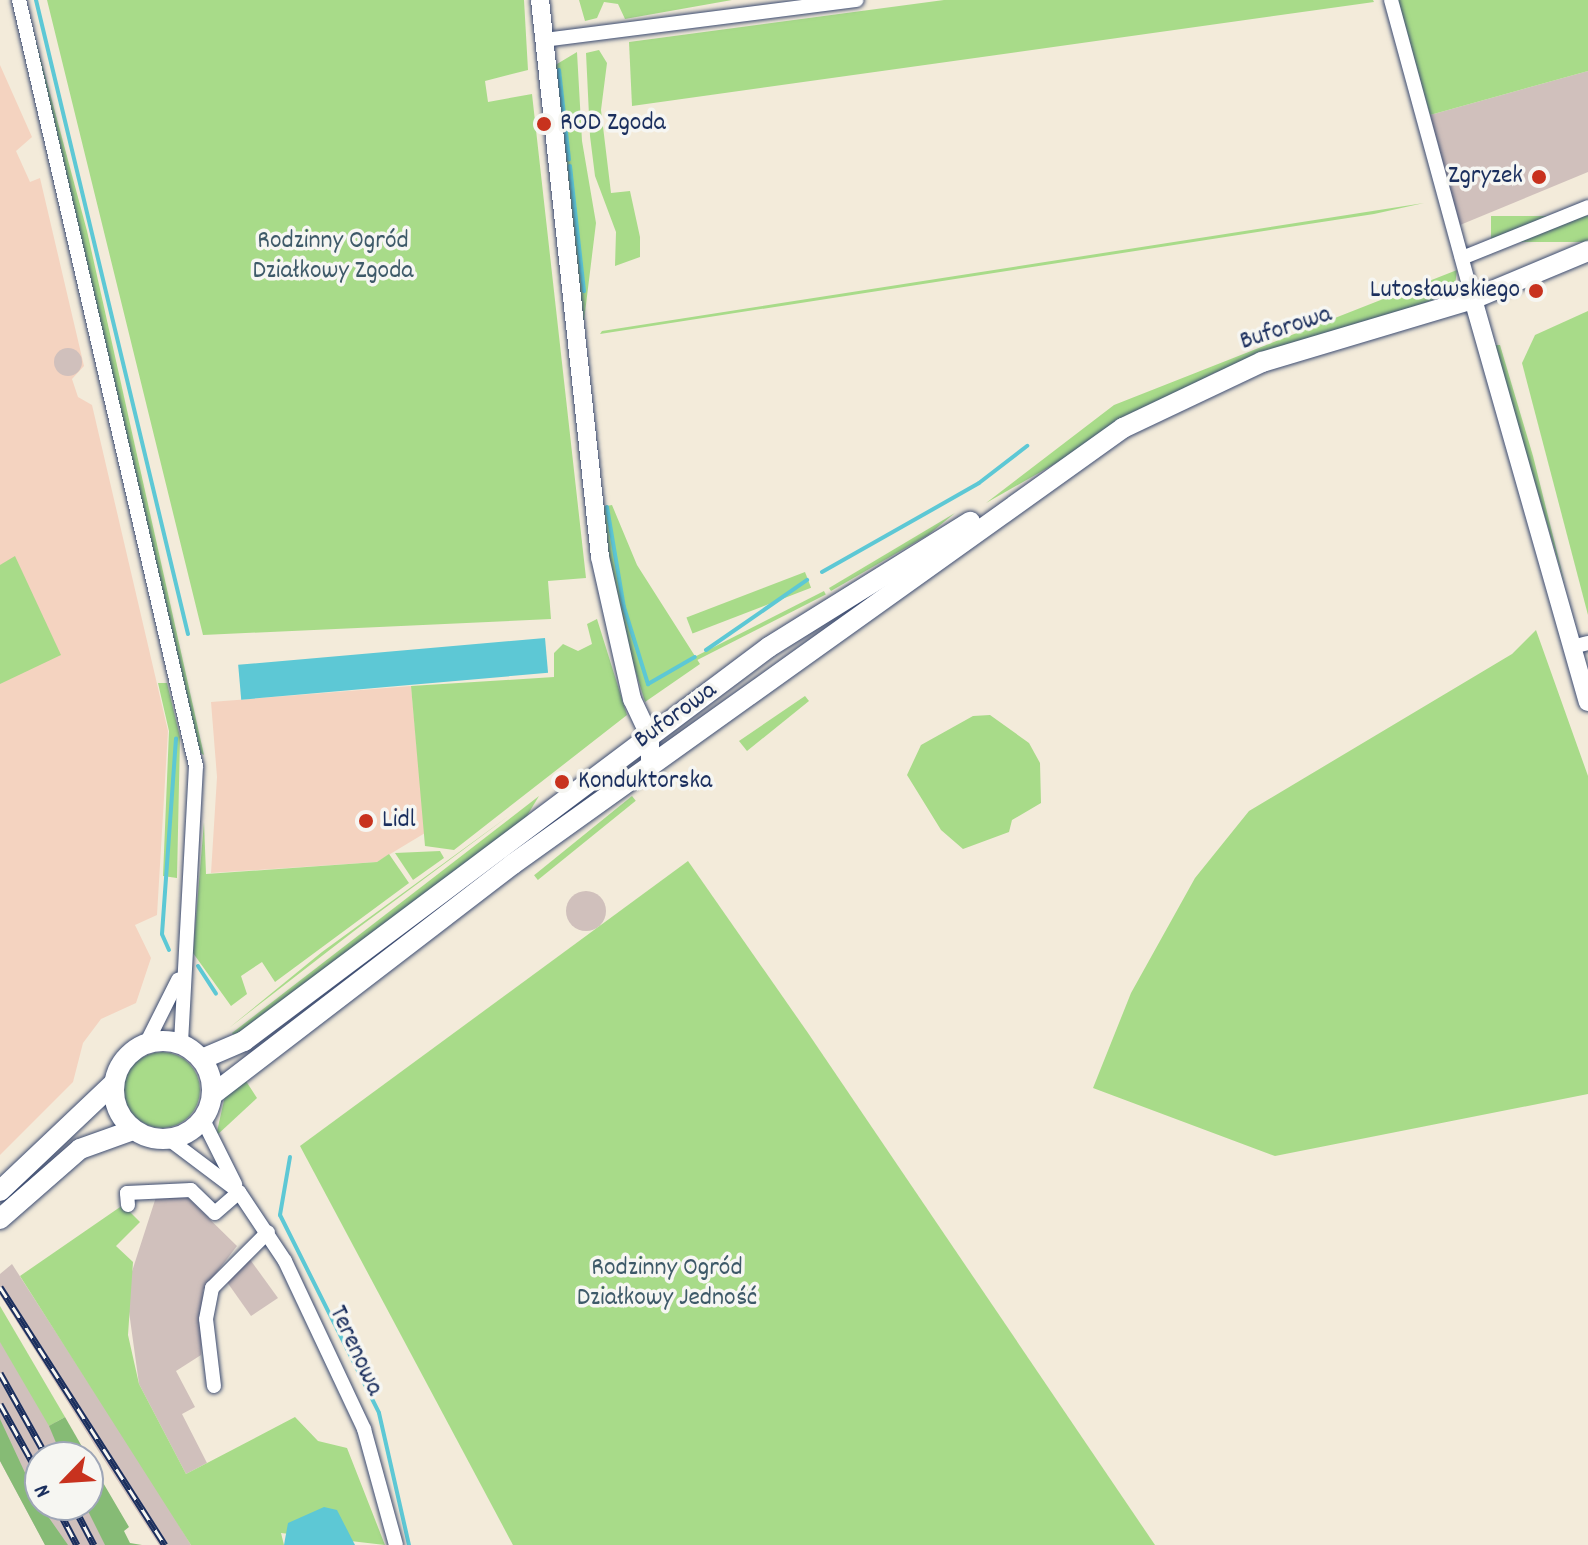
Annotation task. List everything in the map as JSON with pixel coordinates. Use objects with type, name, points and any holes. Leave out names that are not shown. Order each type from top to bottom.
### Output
[{"type":"main road","name":"Buforowa","points":[[212,1095],[650,766],[1019,496],[1123,428],[1218,380],[1473,299],[1588,251]]},
{"type":"main road","name":"Buforowa","points":[[202,1059],[244,1041],[832,603],[1019,496]]},
{"type":"main road","points":[[0,1191],[114,1083],[123,1061],[146,1044],[181,1044],[202,1059],[212,1095],[203,1120],[170,1140],[133,1130],[80,1149],[0,1219]]},
{"type":"main road","points":[[114,1083],[115,1104],[133,1130]]},
{"type":"street","points":[[19,0],[196,766],[194,870],[180,976],[181,1044]]},
{"type":"street","points":[[540,0],[603,572],[632,699],[650,737],[650,766]]},
{"type":"street","points":[[544,40],[749,7],[856,0]]},
{"type":"street","points":[[1391,0],[1473,299],[1580,645],[1588,702]]},
{"type":"street","points":[[1462,258],[1588,207]]},
{"type":"street","points":[[650,737],[677,747]]},
{"type":"street","points":[[146,1044],[180,976]]},
{"type":"street","name":"Terenowa","points":[[203,1120],[239,1192],[268,1232],[351,1397],[396,1545]]},
{"type":"street","name":"Terenowa","points":[[170,1140],[239,1192]]},
{"type":"street","points":[[128,1205],[127,1193],[191,1190],[215,1213],[239,1192]]},
{"type":"street","points":[[214,1386],[206,1312],[212,1288],[268,1232]]},
{"type":"shaded area","points":[[0,65],[32,137],[16,151],[30,182],[40,178],[84,366],[72,379],[78,397],[92,405],[168,731],[157,915],[135,925],[151,958],[136,1003],[101,1019],[83,1043],[73,1082],[0,1155]]},
{"type":"shaded area","points":[[1588,71],[1588,172],[1460,225],[1430,115]]},
{"type":"shaded area","points":[[68,348],[78,352],[82,362],[78,372],[68,376],[58,372],[54,362],[58,352]]},
{"type":"shaded area","points":[[411,686],[425,833],[377,862],[211,873],[217,777],[211,702]]},
{"type":"shaded area","points":[[586,891],[600,897],[606,911],[600,925],[586,931],[572,925],[566,911],[572,897]]},
{"type":"shaded area","points":[[185,1195],[237,1246],[203,1290],[201,1355],[176,1371],[195,1407],[182,1414],[207,1463],[186,1474],[139,1384],[126,1290],[156,1197]]},
{"type":"shaded area","points":[[249,1258],[278,1298],[251,1316],[227,1282]]},
{"type":"shaded area","points":[[12,1264],[191,1545],[159,1545],[104,1460],[104,1441],[92,1441],[0,1295],[0,1274]]},
{"type":"shaded area","points":[[0,1326],[67,1441],[24,1441],[24,1506],[0,1461]]},
{"type":"shaded area","points":[[32,1521],[104,1521],[127,1545],[45,1545]]},
{"type":"green space","points":[[25,0],[87,231],[204,755],[199,752]]},
{"type":"green space","name":"Rodzinny Ogród Działkowy Zgoda","points":[[47,0],[524,0],[528,70],[485,81],[488,102],[532,94],[586,578],[548,581],[551,619],[203,635]]},
{"type":"green space","points":[[579,0],[732,0],[625,19],[618,4],[604,2],[597,18],[585,21]]},
{"type":"green space","points":[[944,0],[1374,2],[632,106],[629,42]]},
{"type":"green space","points":[[1398,0],[1588,0],[1588,71],[1430,115]]},
{"type":"green space","points":[[599,50],[607,63],[601,110],[611,193],[630,191],[640,237],[640,257],[615,266],[616,232],[595,176],[590,136],[586,53]]},
{"type":"green space","points":[[577,52],[582,141],[596,223],[583,329],[552,67]]},
{"type":"green space","points":[[1424,203],[1374,214],[600,334],[602,331]]},
{"type":"green space","points":[[1491,216],[1588,216],[1588,242],[1491,242]]},
{"type":"green space","points":[[1457,270],[1454,293],[1214,373],[986,503],[1114,405]]},
{"type":"green space","points":[[1588,311],[1588,615],[1522,363],[1535,335]]},
{"type":"green space","points":[[1494,345],[1500,345],[1533,456],[1565,584]]},
{"type":"green space","points":[[612,505],[637,565],[700,664],[645,702],[618,614],[601,507]]},
{"type":"green space","points":[[955,513],[928,535],[831,591],[829,588]]},
{"type":"green space","points":[[15,556],[61,655],[0,684],[0,565]]},
{"type":"green space","points":[[805,572],[811,588],[693,633],[686,618]]},
{"type":"green space","points":[[824,591],[826,595],[662,678],[660,675]]},
{"type":"green space","points":[[597,619],[627,715],[454,850],[425,846],[411,686],[554,677],[554,653],[563,644],[578,651],[592,644],[587,624]]},
{"type":"green space","points":[[1536,630],[1588,776],[1588,1094],[1275,1156],[1093,1088],[1131,993],[1195,878],[1249,811],[1512,654]]},
{"type":"green space","points":[[158,683],[167,683],[180,737],[177,878],[163,876],[169,731]]},
{"type":"green space","points":[[805,696],[809,701],[747,751],[739,741]]},
{"type":"green space","points":[[990,715],[1029,743],[1040,763],[1041,803],[1012,820],[1009,832],[963,849],[941,830],[907,775],[921,745],[973,716]]},
{"type":"green space","points":[[539,796],[525,819],[235,1037],[232,1033]]},
{"type":"green space","points":[[632,796],[636,801],[538,880],[534,875]]},
{"type":"green space","points":[[514,812],[358,928],[229,1028],[322,952]]},
{"type":"green space","points":[[204,822],[206,874],[377,862],[389,854],[409,883],[275,982],[262,962],[241,976],[247,994],[231,1006],[193,953]]},
{"type":"green space","points":[[440,851],[444,858],[413,880],[395,853]]},
{"type":"green space","name":"Rodzinny Ogród Działkowy Jedność","points":[[688,861],[1155,1545],[513,1545],[300,1146]]},
{"type":"green space","points":[[162,1052],[177,1055],[189,1063],[197,1075],[200,1090],[197,1105],[189,1117],[177,1125],[162,1128],[147,1125],[135,1117],[127,1105],[124,1090],[127,1075],[135,1063],[147,1055]]},
{"type":"green space","points":[[244,1078],[257,1098],[216,1136],[225,1096]]},
{"type":"green space","points":[[123,1205],[140,1222],[116,1246],[133,1262],[128,1335],[139,1384],[186,1474],[295,1417],[318,1441],[347,1448],[385,1545],[281,1533],[284,1545],[191,1545],[20,1276]]},
{"type":"green space","points":[[0,1306],[65,1417],[49,1426],[0,1342]]},
{"type":"green space","points":[[65,1417],[79,1441],[55,1441],[49,1426]]},
{"type":"green space","points":[[0,1419],[24,1471],[24,1506],[0,1461]]},
{"type":"green space","points":[[104,1484],[129,1527],[124,1531],[130,1543],[142,1545],[105,1545],[93,1521],[104,1521]]},
{"type":"green space","points":[[32,1521],[51,1521],[68,1545],[45,1545]]},
{"type":"water","points":[[545,638],[548,673],[241,700],[238,665]]},
{"type":"water","points":[[324,1507],[337,1510],[355,1545],[284,1545],[288,1523]]},
{"type":"waterway","points":[[36,0],[188,634]]},
{"type":"waterway","points":[[559,70],[569,159]]},
{"type":"waterway","points":[[570,166],[584,291]]},
{"type":"waterway","points":[[822,572],[979,483],[1027,446]]},
{"type":"waterway","points":[[607,507],[624,607],[648,684],[695,657]]},
{"type":"waterway","points":[[706,650],[807,580]]},
{"type":"waterway","points":[[169,950],[162,934],[176,738]]},
{"type":"waterway","points":[[198,966],[216,994]]},
{"type":"waterway","points":[[290,1157],[280,1215],[379,1413],[409,1545]]},
{"type":"railway","points":[[0,1287],[165,1545]]},
{"type":"railway","points":[[0,1373],[38,1441]]},
{"type":"railway","points":[[0,1404],[24,1447]]},
{"type":"railway","points":[[64,1521],[77,1545]]},
{"type":"railway","points":[[81,1521],[94,1545]]},
{"type":"place","name":"ROD Zgoda","points":[[544,124]]},
{"type":"place","name":"Zgryzek","points":[[1539,177]]},
{"type":"place","name":"Lutosławskiego","points":[[1536,291]]},
{"type":"place","name":"Konduktorska","points":[[562,782]]},
{"type":"place","name":"Lidl","points":[[366,821]]}]
